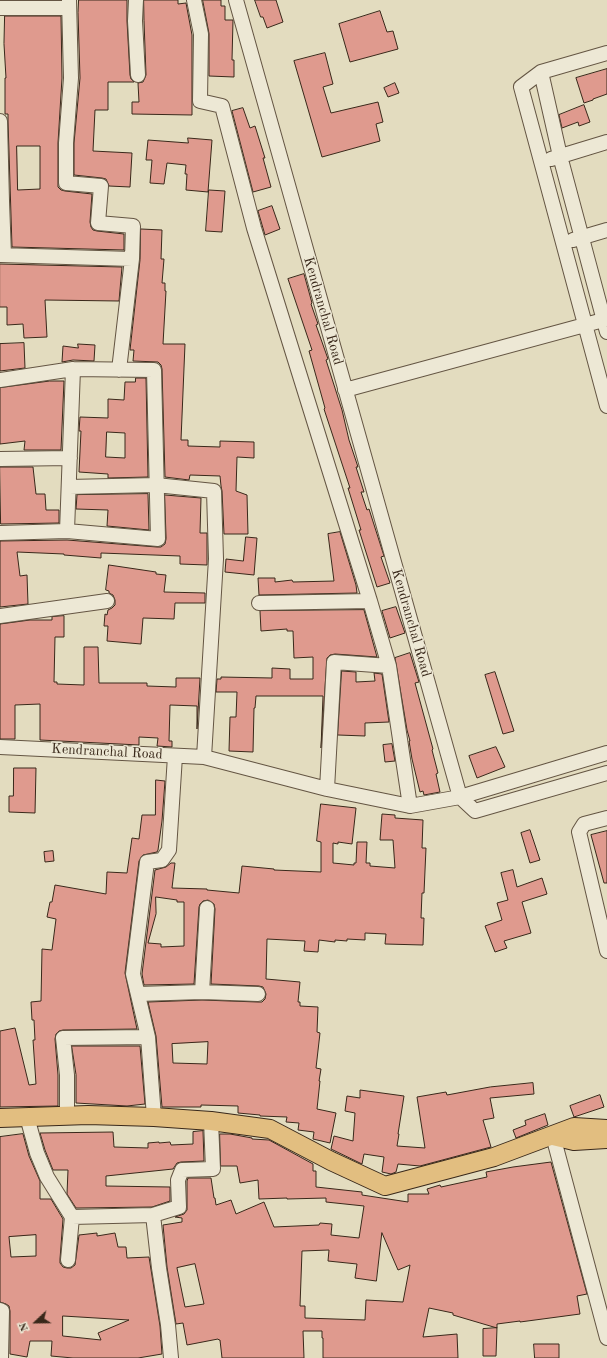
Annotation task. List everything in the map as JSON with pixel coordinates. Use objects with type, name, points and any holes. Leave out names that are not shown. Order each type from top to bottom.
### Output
[{"type":"main road","points":[[0,1118],[67,1115],[154,1117],[270,1129],[385,1186],[494,1157],[574,1127],[607,1129]]},
{"type":"main road","points":[[553,1136],[574,1141],[607,1139]]},
{"type":"street","points":[[136,0],[135,21],[138,75]]},
{"type":"street","points":[[194,0],[201,34],[200,101],[222,106],[254,228],[370,602],[389,666],[410,806]]},
{"type":"street","name":"Kendranchal Road","points":[[0,747],[204,757],[327,789],[410,806],[460,797],[236,0]]},
{"type":"street","points":[[0,8],[69,4],[71,78],[66,143],[66,183],[101,186],[98,223],[133,226],[132,259],[120,370]]},
{"type":"street","points":[[607,53],[541,72],[521,87],[607,404]]},
{"type":"street","points":[[346,390],[585,326],[606,323],[560,156],[541,72]]},
{"type":"street","points":[[0,121],[2,255],[132,259]]},
{"type":"street","points":[[541,162],[607,142]]},
{"type":"street","points":[[563,243],[607,230]]},
{"type":"street","points":[[67,531],[73,369]]},
{"type":"street","points":[[0,380],[73,369],[154,370],[158,539],[67,531],[0,533]]},
{"type":"street","points":[[0,459],[70,458]]},
{"type":"street","points":[[69,487],[156,485],[214,490],[216,559],[204,757]]},
{"type":"street","points":[[0,616],[107,601]]},
{"type":"street","points":[[259,603],[370,602]]},
{"type":"street","points":[[327,789],[334,662],[389,666]]},
{"type":"street","points":[[460,797],[607,753]]},
{"type":"street","points":[[154,1117],[148,1037],[133,974],[147,862],[162,860],[169,850],[175,756]]},
{"type":"street","points":[[460,797],[475,811],[607,773]]},
{"type":"street","points":[[607,818],[584,824],[579,832],[607,951]]},
{"type":"street","points":[[202,992],[206,908]]},
{"type":"street","points":[[138,994],[202,992],[258,994]]},
{"type":"street","points":[[67,1115],[67,1075],[63,1038],[148,1037]]},
{"type":"street","points":[[27,1117],[37,1152],[47,1177],[72,1217],[68,1260]]},
{"type":"street","points":[[72,1217],[153,1215],[178,1207],[178,1180],[182,1170],[213,1169],[211,1122]]},
{"type":"street","points":[[553,1136],[607,1338]]},
{"type":"street","points":[[153,1215],[171,1358]]},
{"type":"street","points":[[0,1310],[2,1311],[2,1358]]},
{"type":"building","points":[[79,0],[127,0],[130,75],[134,82],[108,82],[108,110],[95,110],[93,151],[132,153],[130,187],[109,186],[106,179],[74,175],[74,143],[80,78]]},
{"type":"building","points":[[144,0],[178,0],[178,4],[186,3],[192,35],[192,115],[132,114],[132,102],[139,102],[138,83],[143,82],[146,75]]},
{"type":"building","points":[[203,0],[221,0],[221,6],[225,6],[225,20],[233,20],[232,60],[234,60],[234,77],[209,76],[209,34]]},
{"type":"building","points":[[255,0],[276,0],[283,22],[267,28]]},
{"type":"building","points":[[380,11],[387,32],[393,31],[398,49],[350,62],[339,24]]},
{"type":"building","points":[[5,16],[61,16],[62,78],[58,143],[58,187],[65,191],[92,194],[91,227],[93,230],[97,231],[124,234],[124,250],[12,247],[8,114],[5,114],[6,78],[4,44]],"holes":[[[17,146],[40,146],[40,189],[18,190]]]},
{"type":"building","points":[[325,53],[333,84],[323,87],[331,113],[378,102],[383,122],[376,124],[380,141],[322,157],[294,61]]},
{"type":"building","points":[[607,69],[607,94],[584,103],[576,78]]},
{"type":"building","points":[[395,83],[399,93],[388,97],[384,88]]},
{"type":"building","points":[[584,105],[590,122],[579,126],[578,122],[562,128],[559,115]]},
{"type":"building","points":[[243,108],[250,128],[255,126],[265,158],[263,158],[271,187],[253,192],[232,111]]},
{"type":"building","points":[[188,138],[212,140],[208,192],[186,190],[186,165],[167,163],[164,184],[150,183],[152,160],[146,160],[148,140],[188,143]]},
{"type":"building","points":[[209,190],[225,191],[222,232],[206,231]]},
{"type":"building","points":[[272,206],[280,229],[265,235],[258,211]]},
{"type":"building","points":[[141,229],[162,230],[161,259],[164,259],[162,283],[165,283],[166,291],[163,344],[185,344],[181,440],[188,440],[188,446],[220,447],[220,441],[254,442],[254,458],[237,457],[236,491],[247,495],[248,534],[224,534],[220,476],[190,475],[189,480],[165,477],[161,365],[158,362],[133,361],[134,350],[130,350],[140,260]]},
{"type":"building","points":[[0,264],[122,267],[119,301],[45,300],[47,337],[24,338],[23,324],[7,325],[7,307],[0,307]]},
{"type":"building","points":[[304,274],[312,303],[311,304],[318,324],[316,325],[328,359],[326,360],[358,467],[356,467],[364,492],[361,492],[367,510],[369,509],[384,556],[381,557],[390,583],[377,587],[359,530],[361,530],[348,488],[350,488],[324,409],[325,408],[309,351],[312,350],[288,279]]},
{"type":"building","points":[[24,343],[25,368],[0,371],[0,344]]},
{"type":"building","points":[[78,344],[95,345],[94,361],[73,360],[62,362],[63,346],[78,348]]},
{"type":"building","points":[[136,378],[146,378],[148,477],[108,478],[108,474],[79,472],[81,431],[79,431],[80,417],[108,418],[108,399],[124,400],[125,382],[135,382]],"holes":[[[107,432],[125,433],[125,458],[106,457]]]},
{"type":"building","points":[[50,381],[64,381],[61,450],[24,450],[25,441],[0,444],[0,388]]},
{"type":"building","points":[[0,467],[33,467],[36,494],[45,494],[46,510],[59,510],[59,523],[1,524]]},
{"type":"building","points":[[148,494],[149,530],[107,526],[108,510],[76,509],[77,495]]},
{"type":"building","points":[[165,495],[201,498],[200,533],[207,533],[207,565],[180,564],[180,556],[101,553],[101,558],[64,554],[17,552],[20,576],[27,575],[28,604],[0,607],[0,541],[67,540],[161,547],[165,544],[166,539]]},
{"type":"building","points":[[340,532],[357,593],[259,595],[258,578],[275,578],[275,582],[292,580],[293,582],[334,581],[328,534]]},
{"type":"building","points":[[246,537],[257,538],[254,575],[225,572],[226,559],[243,561]]},
{"type":"building","points":[[109,565],[156,572],[156,574],[166,575],[164,592],[205,593],[205,603],[175,603],[174,619],[143,618],[141,644],[107,641],[108,626],[104,626],[105,614],[107,615],[108,610],[115,605],[113,595],[106,590]]},
{"type":"building","points":[[396,607],[405,633],[390,638],[382,611]]},
{"type":"building","points":[[364,610],[377,657],[335,654],[330,655],[327,658],[321,748],[323,696],[256,696],[254,708],[253,752],[229,751],[230,717],[236,717],[237,692],[216,692],[217,679],[221,679],[221,677],[272,678],[272,668],[290,669],[290,679],[313,679],[313,657],[294,658],[293,631],[287,631],[287,629],[261,631],[260,611]]},
{"type":"building","points":[[64,616],[64,637],[55,637],[54,682],[57,682],[57,684],[84,685],[84,647],[98,647],[99,683],[147,683],[147,686],[176,687],[176,678],[200,678],[197,729],[197,706],[170,705],[169,741],[172,741],[172,747],[157,746],[158,738],[139,737],[139,745],[40,740],[40,704],[15,705],[15,739],[0,739],[0,624],[30,620],[52,620],[52,617]]},
{"type":"building","points":[[410,653],[419,682],[415,683],[433,749],[440,792],[424,795],[423,791],[420,792],[412,759],[395,658]]},
{"type":"building","points":[[342,671],[356,672],[356,682],[375,681],[374,673],[382,674],[389,722],[365,723],[365,736],[338,735]]},
{"type":"building","points":[[495,672],[514,731],[503,734],[485,675]]},
{"type":"building","points":[[392,744],[395,761],[385,762],[383,745]]},
{"type":"building","points":[[496,747],[505,767],[477,778],[469,756]]},
{"type":"building","points":[[14,768],[36,768],[35,813],[9,812],[9,796],[13,796]]},
{"type":"building","points":[[156,780],[165,781],[158,850],[157,852],[143,855],[139,861],[125,973],[137,1029],[59,1031],[56,1034],[55,1039],[58,1075],[58,1106],[0,1107],[0,1031],[15,1028],[29,1085],[36,1084],[33,1040],[35,1040],[34,1020],[32,1020],[31,1002],[41,1001],[42,949],[52,950],[56,919],[47,917],[50,902],[52,902],[55,885],[106,894],[107,872],[127,873],[132,838],[139,839],[142,815],[155,815]]},
{"type":"building","points":[[321,804],[356,808],[352,844],[338,842],[338,844],[333,843],[333,863],[354,865],[354,863],[356,863],[357,842],[367,842],[366,863],[370,863],[370,866],[395,868],[393,840],[380,840],[382,814],[395,815],[395,818],[423,820],[422,848],[426,848],[424,893],[422,893],[421,918],[424,918],[423,945],[385,944],[386,934],[365,933],[365,940],[347,939],[347,941],[335,940],[335,942],[319,940],[318,952],[304,951],[305,941],[267,939],[266,979],[300,982],[298,1002],[300,1002],[300,1006],[318,1007],[317,1032],[320,1033],[316,1068],[321,1069],[317,1109],[336,1113],[330,1143],[313,1139],[314,1132],[298,1130],[299,1123],[286,1122],[287,1117],[260,1116],[238,1113],[238,1106],[201,1105],[201,1107],[162,1107],[156,1036],[148,1002],[202,1000],[262,1002],[265,999],[266,994],[263,987],[259,986],[211,984],[215,909],[214,904],[208,900],[203,901],[199,907],[194,984],[144,985],[142,974],[155,870],[166,867],[171,863],[175,863],[172,888],[207,889],[239,893],[242,866],[274,870],[321,872],[321,842],[317,841]],"holes":[[[156,897],[177,900],[177,902],[184,902],[184,946],[161,947],[161,944],[148,943],[156,914]],[[208,1042],[207,1064],[173,1063],[172,1044]]]},
{"type":"building","points":[[530,830],[540,860],[530,863],[521,833]]},
{"type":"building","points":[[607,831],[607,883],[604,883],[591,835]]},
{"type":"building","points":[[53,851],[54,861],[45,862],[44,852]]},
{"type":"building","points":[[513,870],[517,887],[542,878],[547,894],[522,902],[531,933],[504,941],[507,948],[495,952],[485,926],[502,920],[497,903],[508,900],[501,873]]},
{"type":"building","points":[[72,1046],[140,1046],[145,1104],[127,1106],[76,1103],[76,1075]]},
{"type":"building","points":[[533,1083],[534,1094],[490,1098],[494,1118],[483,1120],[491,1147],[420,1166],[398,1164],[396,1172],[391,1174],[382,1172],[384,1157],[364,1154],[362,1164],[331,1149],[334,1136],[353,1141],[355,1113],[345,1111],[347,1096],[360,1098],[360,1090],[404,1096],[397,1146],[425,1148],[417,1097],[446,1092],[447,1095],[490,1087]]},
{"type":"building","points":[[600,1095],[604,1107],[574,1117],[570,1106]]},
{"type":"building","points":[[545,1114],[548,1125],[516,1138],[513,1130],[526,1125],[525,1121]]},
{"type":"building","points":[[203,1131],[204,1161],[177,1163],[173,1169],[106,1176],[106,1186],[170,1187],[170,1201],[152,1207],[79,1208],[76,1208],[67,1194],[68,1170],[53,1170],[40,1133],[113,1132],[114,1147],[148,1148],[148,1143],[159,1142],[170,1142],[171,1145],[193,1144],[193,1132]]},
{"type":"building","points":[[23,1134],[29,1156],[40,1181],[40,1199],[51,1199],[63,1219],[60,1263],[63,1267],[71,1268],[75,1265],[79,1235],[97,1233],[97,1236],[115,1233],[118,1247],[126,1247],[127,1258],[149,1257],[160,1326],[162,1354],[138,1358],[73,1358],[51,1356],[52,1341],[30,1341],[27,1357],[10,1354],[10,1311],[9,1306],[0,1302],[0,1137]],"holes":[[[36,1235],[36,1256],[11,1257],[9,1237]],[[63,1316],[129,1320],[98,1333],[101,1340],[63,1336]]]},
{"type":"building","points":[[220,1134],[230,1134],[252,1139],[269,1140],[313,1164],[313,1171],[316,1171],[316,1187],[362,1192],[362,1195],[408,1202],[408,1194],[429,1194],[427,1189],[440,1185],[441,1187],[487,1177],[486,1172],[551,1162],[587,1294],[577,1296],[580,1314],[497,1324],[497,1328],[453,1315],[453,1313],[429,1308],[423,1337],[457,1334],[458,1358],[323,1358],[322,1331],[303,1331],[304,1358],[222,1358],[220,1340],[218,1339],[187,1345],[183,1323],[176,1324],[167,1267],[163,1225],[182,1222],[182,1218],[175,1217],[184,1214],[187,1210],[188,1178],[211,1178],[216,1205],[231,1200],[236,1214],[264,1202],[274,1227],[319,1225],[320,1223],[332,1224],[331,1235],[359,1238],[364,1206],[326,1202],[326,1198],[259,1199],[258,1180],[240,1183],[237,1166],[221,1166]],"holes":[[[382,1233],[398,1270],[410,1265],[403,1302],[366,1300],[365,1320],[305,1318],[305,1306],[300,1306],[302,1251],[329,1250],[328,1261],[357,1264],[355,1278],[376,1281]],[[195,1264],[204,1304],[185,1307],[177,1268]]]},
{"type":"building","points":[[497,1328],[496,1356],[483,1356],[483,1329]]},
{"type":"building","points":[[534,1344],[559,1344],[559,1358],[535,1358]]}]
